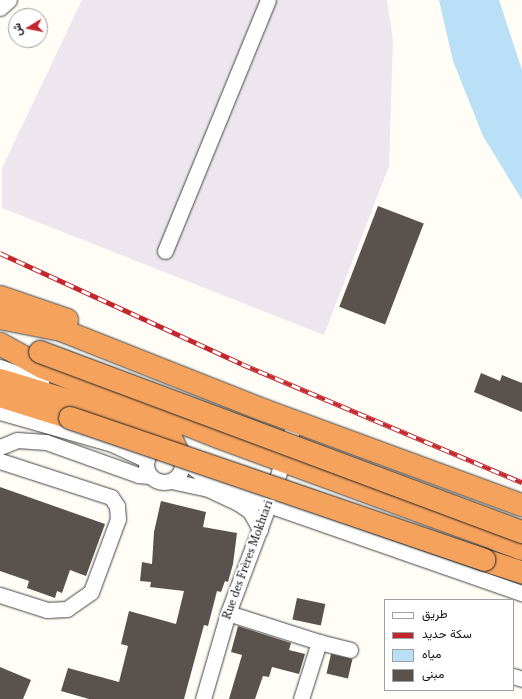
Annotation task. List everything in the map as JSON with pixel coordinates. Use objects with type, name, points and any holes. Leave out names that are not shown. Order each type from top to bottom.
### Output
[{"type":"highway","points":[[0,297],[57,316],[213,378],[259,398],[295,421]]},
{"type":"highway","points":[[0,318],[60,330],[295,421],[522,505]]},
{"type":"highway","points":[[0,323],[42,346],[522,532]]},
{"type":"highway","points":[[0,340],[42,346],[298,441],[522,520]]},
{"type":"highway","points":[[0,344],[42,367],[282,460],[522,549]]},
{"type":"highway","points":[[0,380],[94,408],[168,434],[179,455]]},
{"type":"highway","points":[[0,396],[484,560],[518,589]]},
{"type":"street","points":[[0,8],[9,0]]},
{"type":"street","points":[[165,251],[268,0]]},
{"type":"street","points":[[0,367],[81,397],[94,408]]},
{"type":"street","points":[[0,412],[112,444],[148,468],[160,482],[171,481],[208,489],[238,504],[250,511],[260,529]]},
{"type":"street","name":"Rue des Frères Mokhtari","points":[[202,699],[228,613],[269,504],[295,421]]},
{"type":"street","points":[[0,438],[33,433],[148,468]]},
{"type":"street","points":[[0,448],[17,440],[46,442],[138,475],[148,468],[152,451],[163,446],[179,455],[213,483],[269,504],[518,589]]},
{"type":"street","points":[[171,481],[180,474],[179,455]]},
{"type":"street","points":[[0,461],[111,497],[117,506],[118,519],[91,592],[67,609],[47,610],[0,595]]},
{"type":"street","points":[[228,613],[319,642],[350,650]]},
{"type":"street","points":[[301,699],[319,642]]},
{"type":"shaded area","points":[[82,0],[387,0],[393,40],[389,166],[324,335],[2,208],[2,168]]},
{"type":"water","points":[[439,0],[499,0],[522,70],[522,200],[483,136],[453,61]]},
{"type":"building","points":[[378,206],[424,224],[385,324],[339,307]]},
{"type":"building","points":[[481,373],[500,381],[502,375],[522,383],[522,412],[474,392]]},
{"type":"building","points":[[0,487],[105,524],[86,576],[70,570],[62,593],[57,591],[55,598],[27,588],[29,581],[0,571]]},
{"type":"building","points":[[161,501],[206,512],[203,527],[237,533],[233,564],[228,582],[225,581],[221,592],[217,591],[208,626],[204,625],[184,699],[89,699],[61,691],[68,668],[119,682],[128,646],[121,644],[129,611],[176,624],[184,591],[150,587],[151,582],[140,581],[142,562],[152,564],[154,532]]},
{"type":"building","points":[[297,598],[325,604],[321,626],[292,620]]},
{"type":"building","points":[[238,626],[291,643],[289,650],[305,654],[299,674],[272,667],[269,677],[263,676],[255,699],[229,699],[242,655],[231,652]]},
{"type":"building","points":[[331,654],[352,659],[348,678],[327,673]]},
{"type":"building","points":[[0,667],[31,680],[23,699],[0,699]]},
{"type":"railway","points":[[0,253],[242,364],[522,482]]}]
